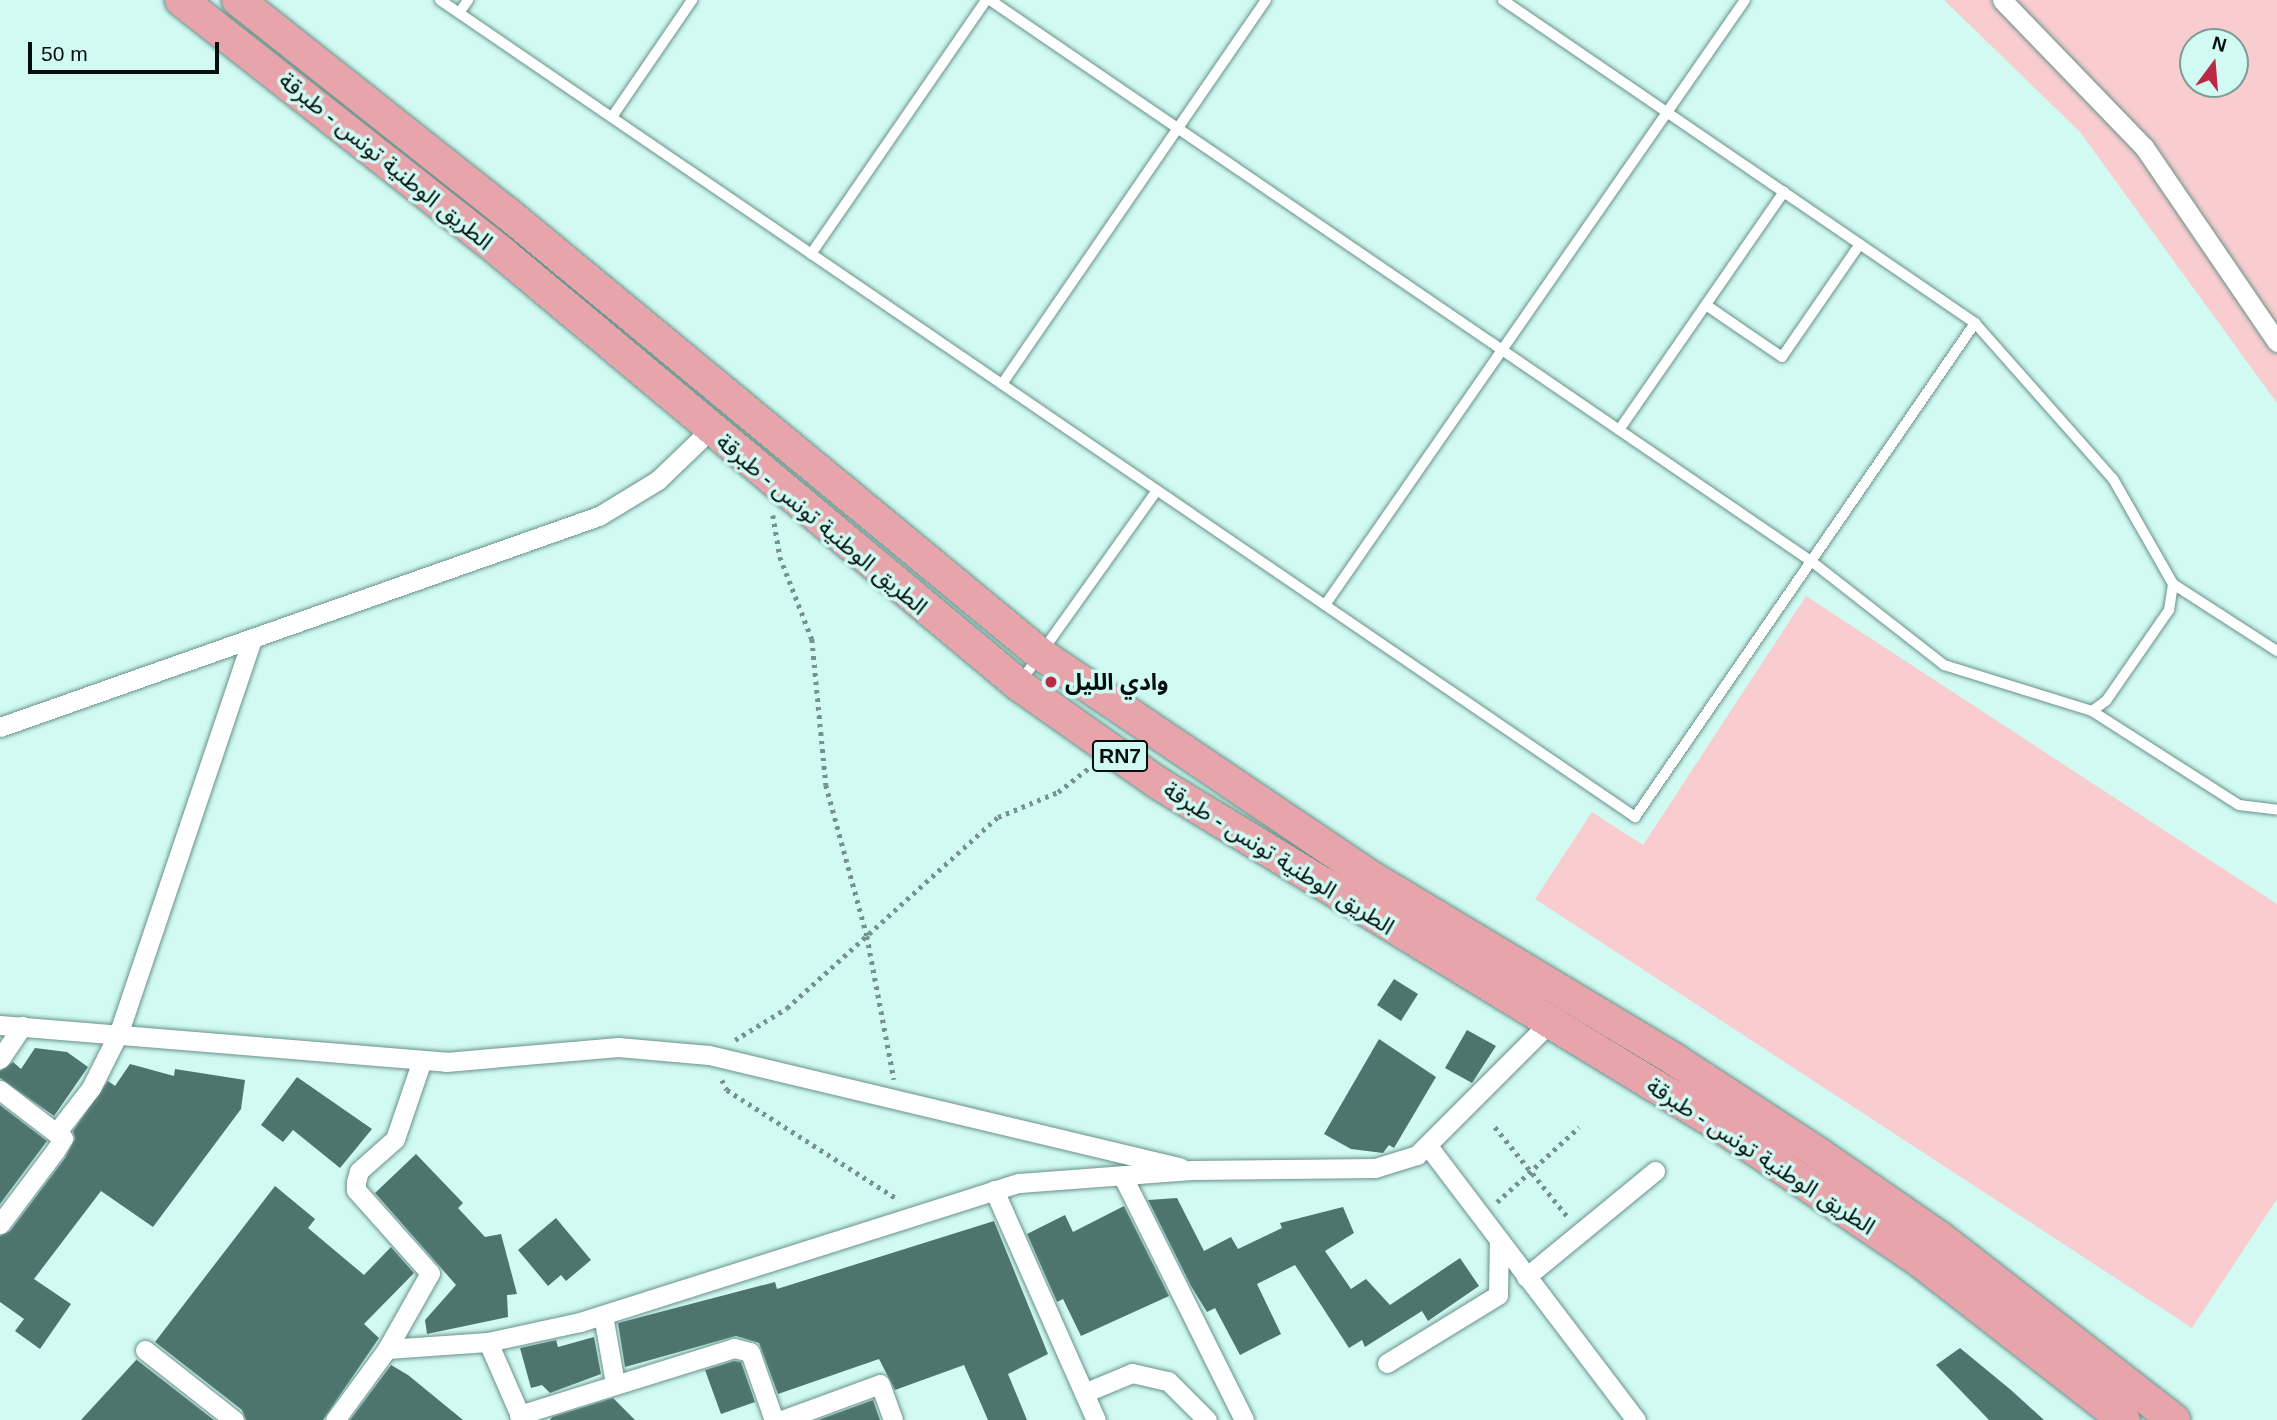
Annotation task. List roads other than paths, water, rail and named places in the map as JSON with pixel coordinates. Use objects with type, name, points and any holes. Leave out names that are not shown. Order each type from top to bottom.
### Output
[{"type":"main road","name":"الطريق الوطنية تونس - طبرقة","points":[[182,0],[502,253],[709,431],[1019,685],[1111,750],[1548,1024],[1719,1125],[1921,1262],[2124,1420]]},
{"type":"main road","points":[[217,26],[239,0]]},
{"type":"main road","name":"الطريق الوطنية تونس - طبرقة","points":[[239,0],[507,212],[1039,653],[1376,880],[1663,1052],[1819,1154],[1939,1237],[2174,1420]]},
{"type":"street","points":[[2002,0],[2144,147],[2277,341]]},
{"type":"street","points":[[0,727],[599,516],[658,480],[709,431]]},
{"type":"street","points":[[56,1133],[91,1088],[119,1032],[252,638]]},
{"type":"street","points":[[387,1349],[488,1342],[603,1315],[923,1216],[1019,1183],[1124,1179],[1192,1170],[1375,1168],[1428,1146],[1548,1024]]},
{"type":"street","points":[[0,1025],[119,1032],[422,1060],[618,1046],[709,1055],[1192,1170]]},
{"type":"street","points":[[0,1059],[22,1026]]},
{"type":"street","points":[[335,1420],[387,1349],[430,1273],[356,1190],[359,1171],[395,1139],[422,1060]]},
{"type":"street","points":[[0,1090],[63,1138],[0,1224]]},
{"type":"street","points":[[1428,1146],[1636,1420]]},
{"type":"street","points":[[1526,1278],[1655,1171]]},
{"type":"street","points":[[1124,1179],[1244,1420]]},
{"type":"street","points":[[994,1190],[1096,1420]]},
{"type":"street","points":[[1387,1363],[1498,1295],[1499,1240]]},
{"type":"street","points":[[603,1315],[615,1383]]},
{"type":"street","points":[[488,1342],[520,1418],[615,1383],[744,1349],[750,1352],[774,1420]]},
{"type":"street","points":[[145,1350],[234,1420]]},
{"type":"street","points":[[1084,1394],[1132,1373],[1168,1381],[1207,1420]]},
{"type":"street","points":[[782,1420],[880,1384],[893,1420]]},
{"type":"lane","points":[[440,0],[1635,817],[1975,323]]},
{"type":"lane","points":[[460,13],[468,0]]},
{"type":"lane","points":[[612,117],[692,0]]},
{"type":"lane","points":[[811,254],[988,0],[1811,561],[1944,665],[2092,711],[2239,805],[2277,810]]},
{"type":"lane","points":[[1002,384],[1266,0]]},
{"type":"lane","points":[[1503,0],[1975,323],[2113,479],[2173,584],[2277,651]]},
{"type":"lane","points":[[1325,605],[1745,0]]},
{"type":"lane","points":[[1619,430],[1784,192]]},
{"type":"lane","points":[[1706,305],[1782,357],[1860,244]]},
{"type":"lane","points":[[1019,685],[1039,653],[1157,490]]},
{"type":"lane","points":[[2092,711],[2106,701],[2169,610],[2173,584]]},
{"type":"place","name":"وادي الليل","points":[[1051,682]]}]
